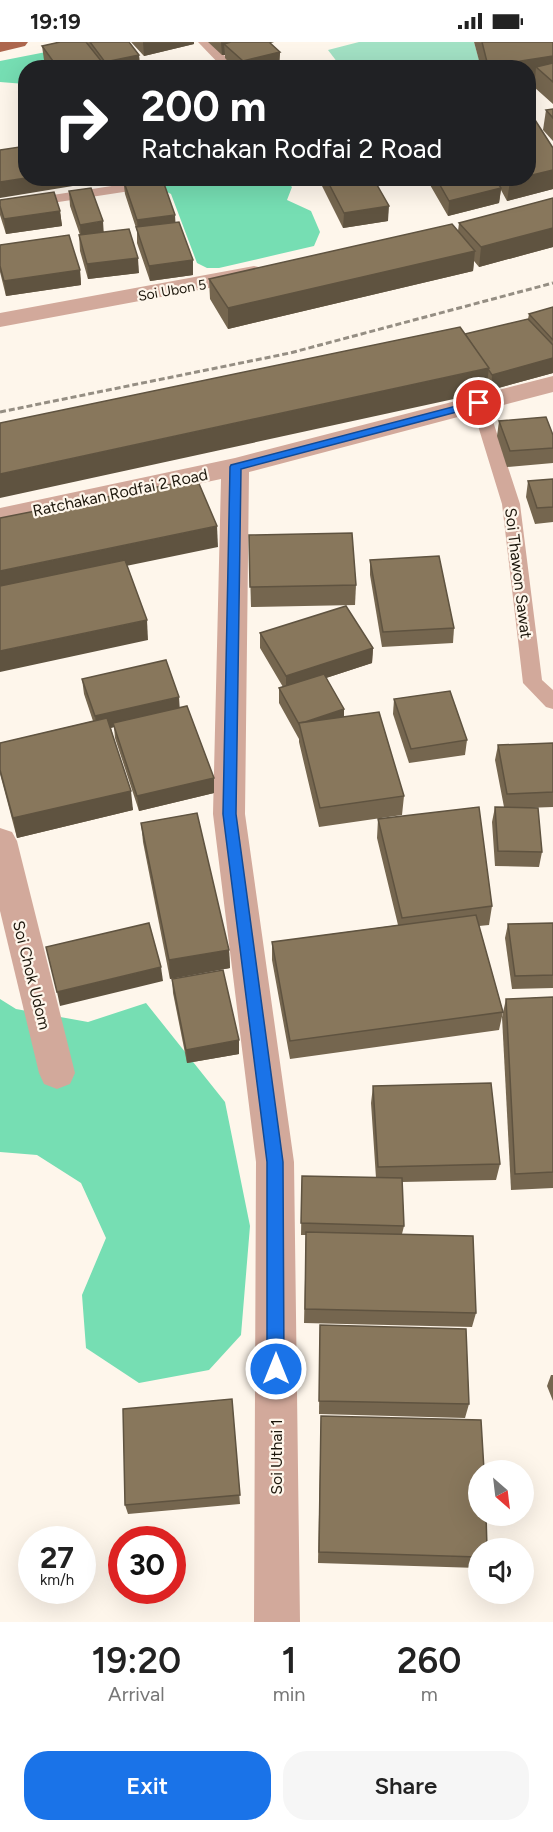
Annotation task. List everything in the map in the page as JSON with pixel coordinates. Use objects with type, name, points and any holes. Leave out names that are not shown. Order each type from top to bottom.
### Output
[{"type":"main road","points":[[0,46],[18,42]]},
{"type":"street","name":"Soi Ubon 5","points":[[1,318],[215,282],[272,269]]},
{"type":"street","name":"Ratchakan Rodfai 2 Road","points":[[0,518],[235,467],[553,384]]},
{"type":"street","name":"Soi Uthai 1","points":[[235,467],[230,814],[275,1162],[277,1622]]},
{"type":"street","name":"Soi Chok Udom","points":[[0,841],[13,957],[57,1073]]},
{"type":"lane","points":[[204,42],[223,60]]},
{"type":"lane","points":[[0,207],[135,186]]},
{"type":"lane","name":"Soi Thawon Sawat","points":[[479,403],[511,504],[533,683],[553,702]]},
{"type":"green space","points":[[359,42],[474,42],[479,60],[336,60],[328,50]]},
{"type":"green space","points":[[46,52],[52,60],[18,60],[18,83],[0,82],[0,61]]},
{"type":"green space","points":[[155,186],[291,186],[287,200],[311,211],[320,232],[314,246],[219,268],[207,268],[197,263],[171,194]]},
{"type":"green space","points":[[0,999],[16,1009],[88,1022],[146,1003],[225,1102],[250,1226],[241,1335],[209,1370],[139,1383],[86,1348],[82,1295],[106,1238],[81,1183],[37,1155],[0,1152]]},
{"type":"building","points":[[60,42],[86,42],[100,60],[52,60],[42,46]]},
{"type":"building","points":[[90,42],[129,42],[139,55],[115,60],[104,60]]},
{"type":"building","points":[[269,42],[280,52],[242,60],[224,44]]},
{"type":"building","points":[[482,42],[553,42],[553,56],[527,60],[486,60]]},
{"type":"building","points":[[553,63],[553,82],[536,67]]},
{"type":"building","points":[[553,109],[553,118],[546,110]]},
{"type":"building","points":[[536,121],[553,148],[553,170],[536,174]]},
{"type":"building","points":[[18,147],[18,179],[0,182],[0,150]]},
{"type":"building","points":[[125,186],[165,186],[175,215],[137,220]]},
{"type":"building","points":[[330,186],[378,186],[389,206],[344,213]]},
{"type":"building","points":[[441,186],[500,186],[501,188],[449,201]]},
{"type":"building","points":[[91,188],[103,221],[80,225],[69,191]]},
{"type":"building","points":[[54,192],[60,211],[4,219],[0,200]]},
{"type":"building","points":[[553,198],[553,228],[481,247],[459,223]]},
{"type":"building","points":[[179,222],[193,260],[149,266],[136,227]]},
{"type":"building","points":[[452,224],[475,251],[228,308],[209,279]]},
{"type":"building","points":[[129,229],[138,258],[87,264],[79,235]]},
{"type":"building","points":[[69,235],[80,270],[4,281],[0,266],[0,245]]},
{"type":"building","points":[[553,307],[553,340],[529,314]]},
{"type":"building","points":[[528,319],[553,345],[553,358],[492,375],[465,334]]},
{"type":"building","points":[[460,327],[489,368],[0,474],[0,423]]},
{"type":"building","points":[[546,417],[553,435],[553,448],[510,451],[499,421]]},
{"type":"building","points":[[197,479],[217,526],[0,571],[0,518]]},
{"type":"building","points":[[553,479],[553,507],[537,508],[528,481]]},
{"type":"building","points":[[352,533],[356,585],[250,587],[249,535]]},
{"type":"building","points":[[439,556],[454,628],[383,632],[370,560]]},
{"type":"building","points":[[125,560],[147,620],[0,651],[0,586]]},
{"type":"building","points":[[346,606],[373,648],[286,676],[260,633]]},
{"type":"building","points":[[166,660],[179,697],[95,716],[82,679]]},
{"type":"building","points":[[324,674],[344,709],[299,724],[279,688]]},
{"type":"building","points":[[450,691],[467,740],[411,749],[394,699]]},
{"type":"building","points":[[187,706],[214,778],[137,796],[113,723]]},
{"type":"building","points":[[379,712],[404,796],[320,808],[299,723]]},
{"type":"building","points":[[107,718],[131,791],[13,818],[0,770],[0,743]]},
{"type":"building","points":[[553,743],[553,792],[507,794],[498,745]]},
{"type":"building","points":[[479,807],[492,906],[402,918],[378,819]]},
{"type":"building","points":[[495,807],[538,808],[542,852],[498,851]]},
{"type":"building","points":[[197,813],[229,950],[169,960],[141,823]]},
{"type":"building","points":[[476,915],[503,1012],[290,1041],[272,942]]},
{"type":"building","points":[[149,923],[161,967],[57,992],[46,947]]},
{"type":"building","points":[[553,923],[553,975],[515,976],[508,924]]},
{"type":"building","points":[[223,970],[239,1040],[186,1050],[172,979]]},
{"type":"building","points":[[553,997],[553,1172],[515,1174],[506,999]]},
{"type":"building","points":[[491,1083],[500,1164],[378,1167],[373,1086]]},
{"type":"building","points":[[302,1176],[402,1178],[404,1226],[301,1223]]},
{"type":"building","points":[[306,1232],[473,1236],[476,1313],[305,1309]]},
{"type":"building","points":[[320,1325],[466,1329],[469,1404],[319,1401]]},
{"type":"building","points":[[232,1399],[240,1495],[125,1505],[123,1409]]},
{"type":"building","points":[[321,1416],[481,1420],[483,1460],[468,1460],[468,1526],[486,1526],[487,1538],[468,1538],[468,1557],[319,1552]]},
{"type":"railway","points":[[0,412],[290,353],[553,283]]},
{"type":"route","points":[[276,1369],[275,1162],[230,814],[235,467],[479,403]]}]
